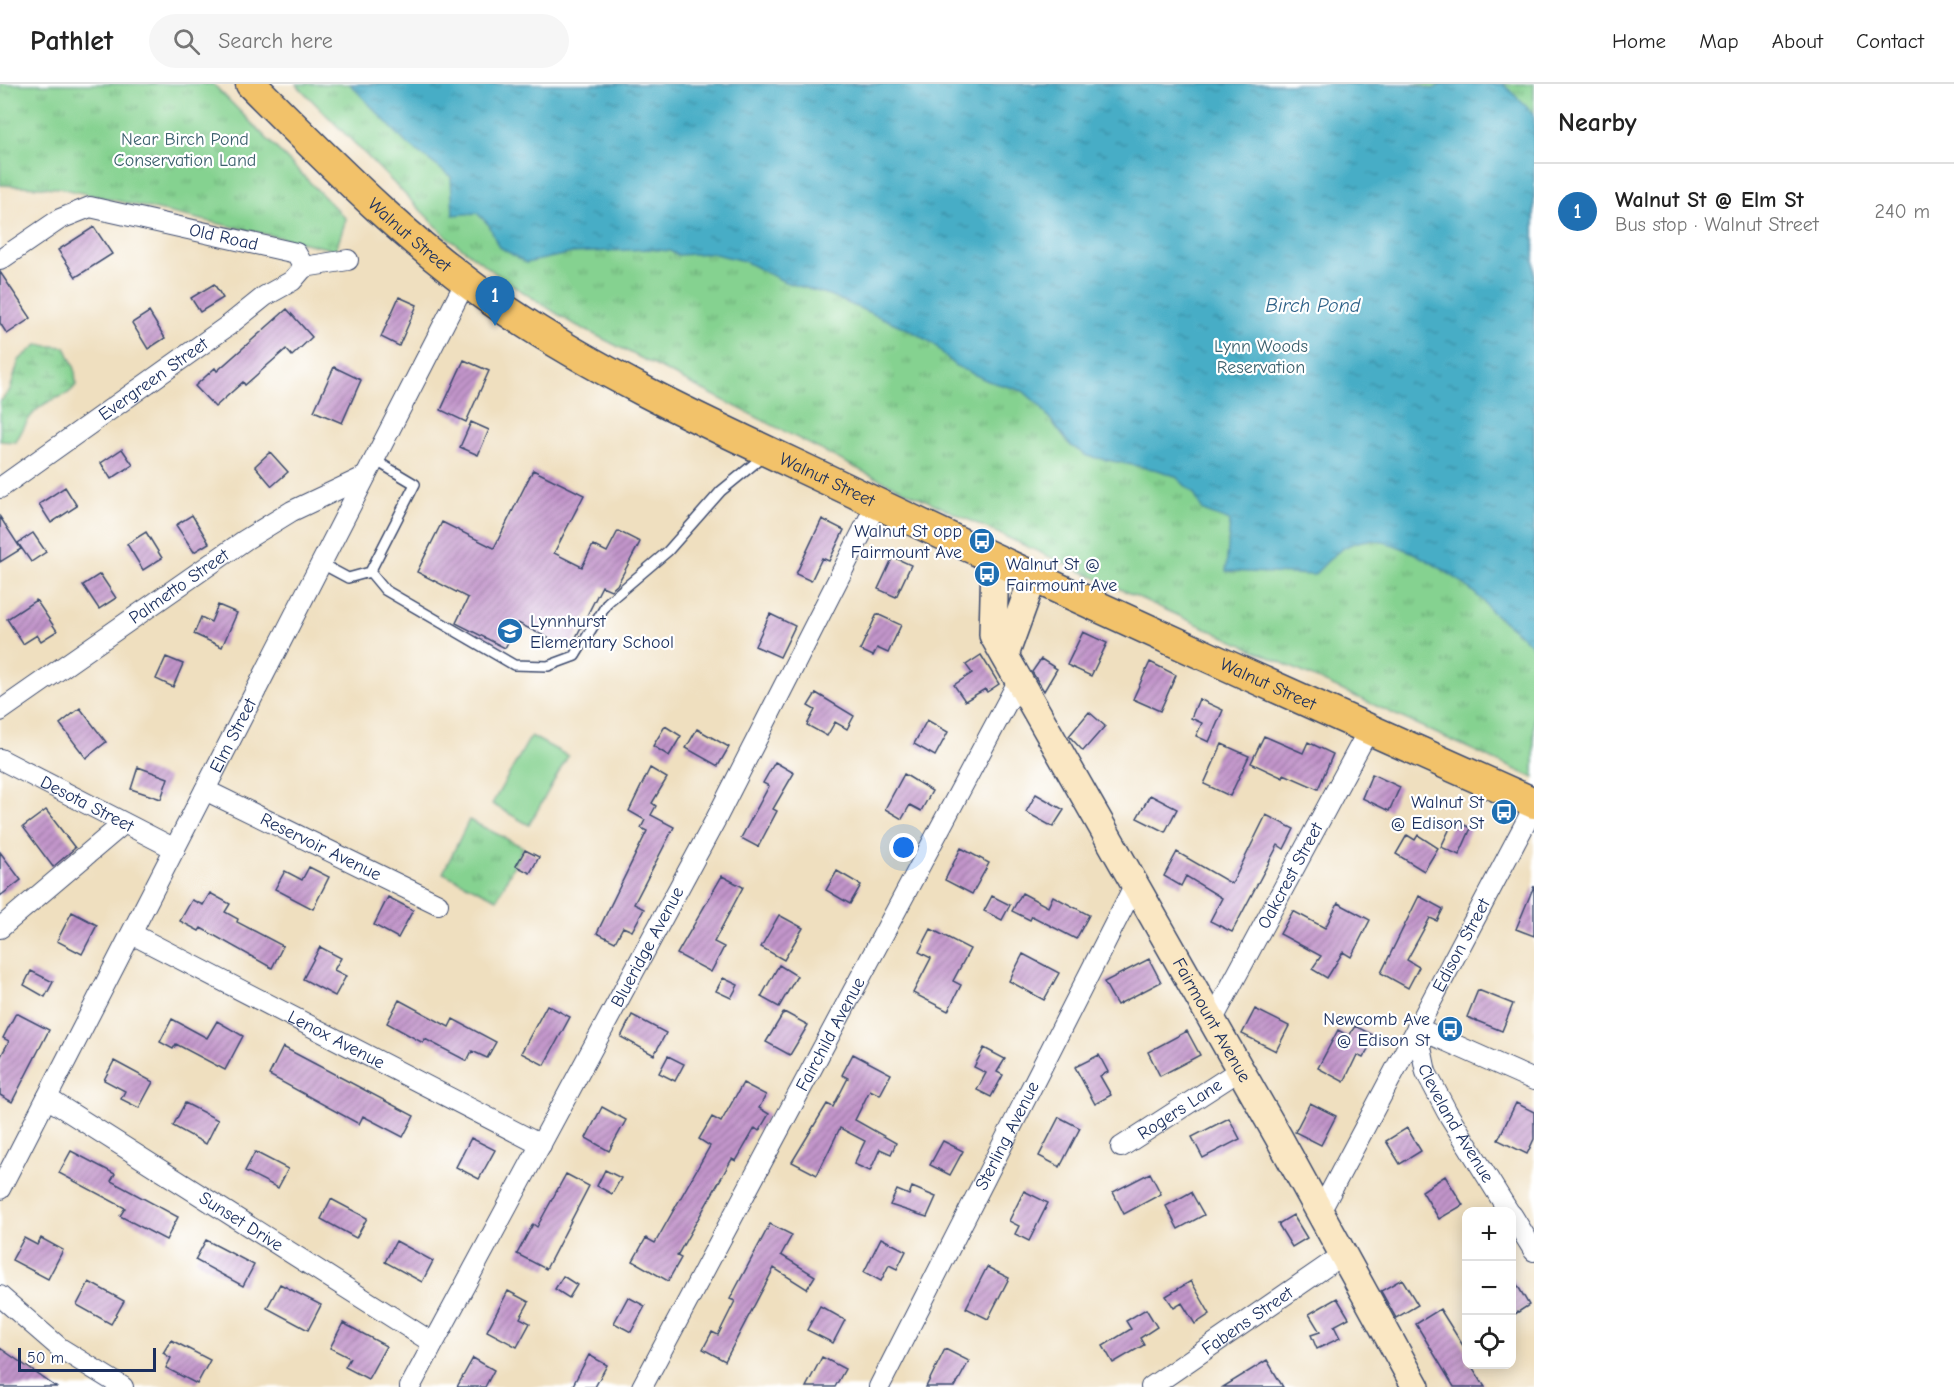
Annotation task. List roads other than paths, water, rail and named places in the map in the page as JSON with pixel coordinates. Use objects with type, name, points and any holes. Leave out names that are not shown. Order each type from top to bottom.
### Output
[{"type":"main road","name":"Walnut Street","points":[[251,84],[385,215],[466,281],[507,311],[598,365],[687,412],[995,560],[1534,805]]},
{"type":"street","name":"Old Road","points":[[0,260],[60,219],[90,207],[296,253],[304,267]]},
{"type":"street","points":[[304,267],[348,260]]},
{"type":"street","name":"Evergreen Street","points":[[0,488],[229,326],[265,296],[292,280],[304,267]]},
{"type":"street","name":"Elm Street","points":[[0,1189],[466,281]]},
{"type":"street","name":"Palmetto Street","points":[[0,711],[245,540],[369,468]]},
{"type":"street","name":"Blueridge Avenue","points":[[410,1387],[716,819],[877,503]]},
{"type":"street","name":"Fairmount Avenue","points":[[995,560],[993,635],[1344,1254],[1416,1387]]},
{"type":"street","points":[[1005,655],[1034,578]]},
{"type":"street","name":"Fairchild Avenue","points":[[642,1387],[1019,680]]},
{"type":"street","name":"Oakcrest Street","points":[[1212,1021],[1369,729]]},
{"type":"street","name":"Desota Street","points":[[0,759],[175,849]]},
{"type":"street","name":"Reservoir Avenue","points":[[205,790],[438,904]]},
{"type":"street","name":"Edison Street","points":[[1320,1212],[1534,805]]},
{"type":"street","points":[[0,927],[123,824]]},
{"type":"street","name":"Sterling Avenue","points":[[879,1387],[1135,884]]},
{"type":"street","name":"Lenox Avenue","points":[[132,934],[541,1145]]},
{"type":"street","points":[[1417,1028],[1534,1080]]},
{"type":"street","name":"Cleveland Avenue","points":[[1417,1028],[1426,1072],[1447,1112],[1506,1207]]},
{"type":"street","name":"Rogers Lane","points":[[1121,1147],[1240,1070]]},
{"type":"street","name":"Sunset Drive","points":[[47,1098],[433,1343]]},
{"type":"street","name":"Cleveland Avenue","points":[[1516,1222],[1534,1251]]},
{"type":"street","name":"Fabens Street","points":[[1151,1387],[1344,1254]]},
{"type":"street","points":[[0,1296],[60,1348],[123,1387]]},
{"type":"lane","points":[[370,572],[385,590],[514,665],[548,666],[575,656],[608,602],[668,551],[721,491],[769,452]]},
{"type":"lane","points":[[320,563],[348,578],[370,572],[415,484],[369,468]]},
{"type":"water","name":"Birch Pond","points":[[350,84],[1410,84],[1433,89],[1443,84],[1503,84],[1534,114],[1534,648],[1490,610],[1470,589],[1425,559],[1391,544],[1376,541],[1354,543],[1335,554],[1314,575],[1226,571],[1230,521],[1203,511],[1194,494],[1175,476],[1158,470],[1087,456],[1070,445],[1040,406],[1023,391],[988,381],[954,365],[934,344],[910,330],[829,295],[785,282],[744,261],[711,253],[678,255],[670,251],[647,249],[572,253],[526,263],[498,246],[489,225],[477,213],[453,215],[451,177],[405,142]]},
{"type":"place","name":"Walnut St @ Elm St","points":[[495,326]]},
{"type":"place","name":"Walnut St opp Fairmount Ave","points":[[982,541]]},
{"type":"place","name":"Walnut St @ Fairmount Ave","points":[[987,574]]},
{"type":"place","name":"Lynnhurst Elementary School","points":[[510,631]]},
{"type":"place","name":"Walnut St @ Edison St","points":[[1504,812]]},
{"type":"place","name":"Newcomb Ave @ Edison St","points":[[1450,1029]]},
{"type":"park label","name":"Near Birch Pond Conservation Land","points":[[185,149]]},
{"type":"park label","name":"Lynn Woods Reservation","points":[[1261,356]]}]
